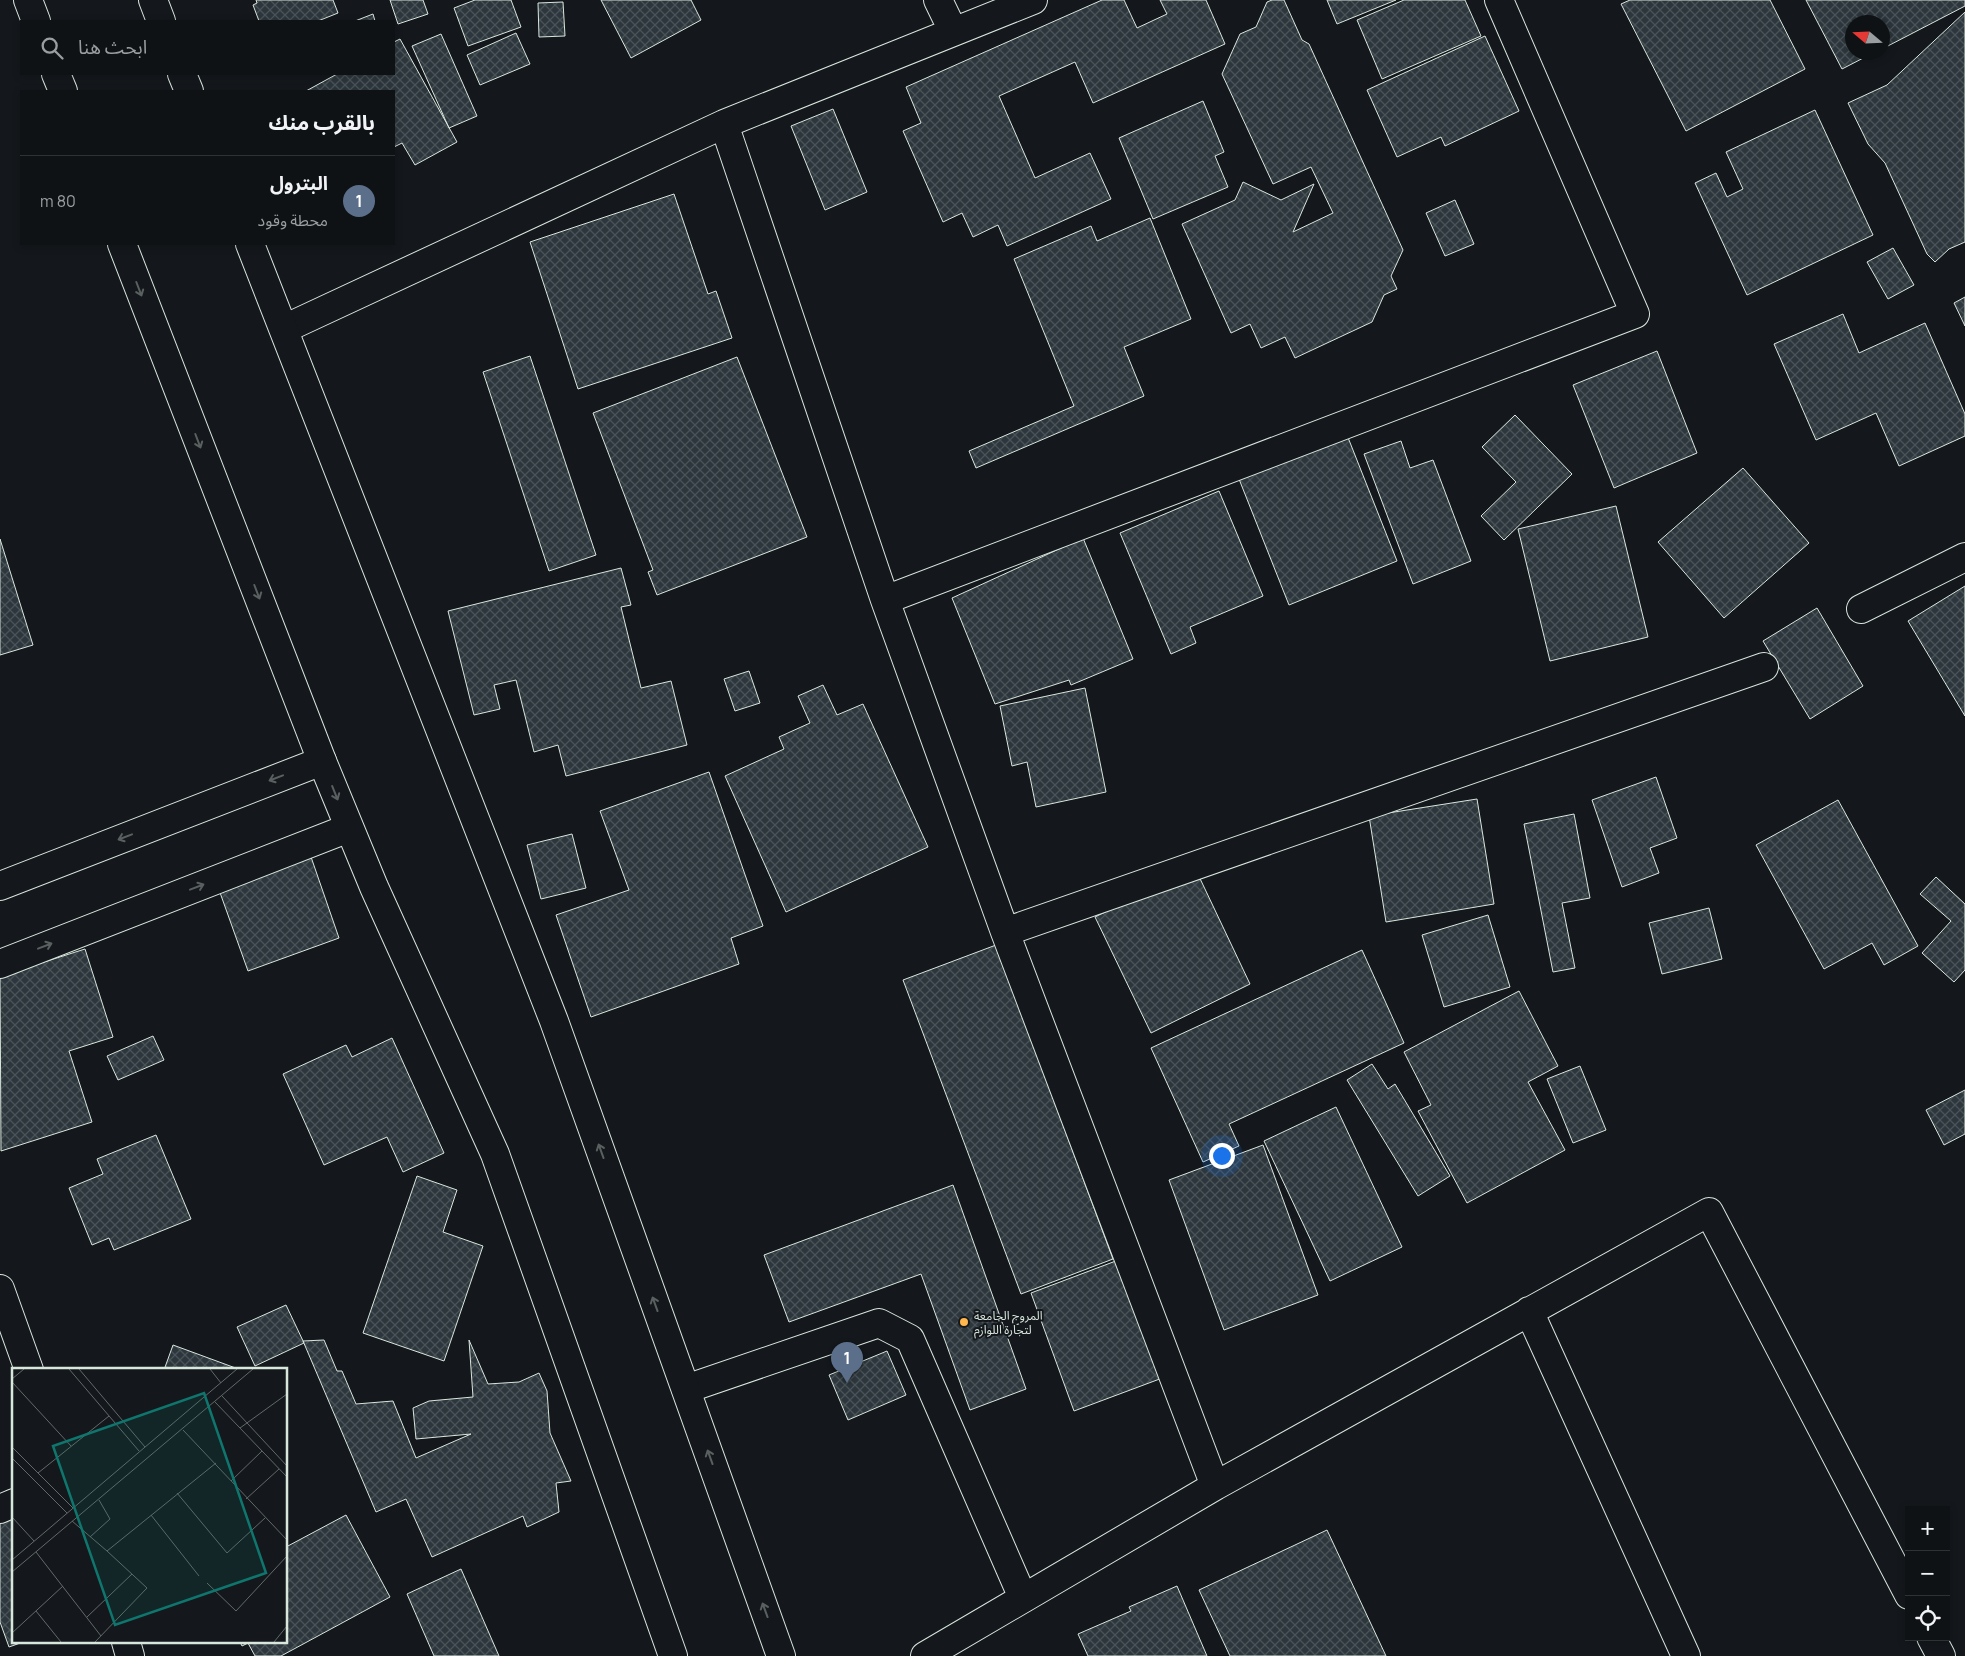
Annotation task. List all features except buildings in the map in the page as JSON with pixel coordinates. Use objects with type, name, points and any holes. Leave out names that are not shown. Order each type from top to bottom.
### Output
[{"type":"street","points":[[28,0],[36,20]]},
{"type":"street","points":[[153,0],[162,20]]},
{"type":"street","points":[[938,0],[953,31]]},
{"type":"street","points":[[284,329],[724,124],[1033,0]]},
{"type":"street","points":[[885,600],[1635,314],[1499,0]]},
{"type":"street","points":[[56,75],[63,90]]},
{"type":"street","points":[[182,75],[189,90]]},
{"type":"street","points":[[724,124],[885,600],[1005,932],[1215,1486]]},
{"type":"street","points":[[122,245],[349,828],[495,1154],[673,1656]]},
{"type":"street","points":[[250,245],[554,1021],[781,1656]]},
{"type":"street","points":[[1861,609],[1965,557]]},
{"type":"street","points":[[1005,932],[1764,667]]},
{"type":"street","points":[[0,886],[322,761]]},
{"type":"street","points":[[0,964],[349,828]]},
{"type":"street","points":[[925,1656],[1215,1486],[1709,1212],[1905,1587]]},
{"type":"street","points":[[0,1289],[28,1368]]},
{"type":"street","points":[[1529,1312],[1686,1656]]},
{"type":"street","points":[[686,1389],[879,1324],[910,1339],[1023,1598]]},
{"type":"street","points":[[0,1509],[12,1504]]},
{"type":"street","points":[[1933,1641],[1941,1656]]},
{"type":"place","name":"المروج الجامعة لتجارة اللوازم","points":[[964,1322]]},
{"type":"place","name":"البترول","points":[[847,1383]]}]
